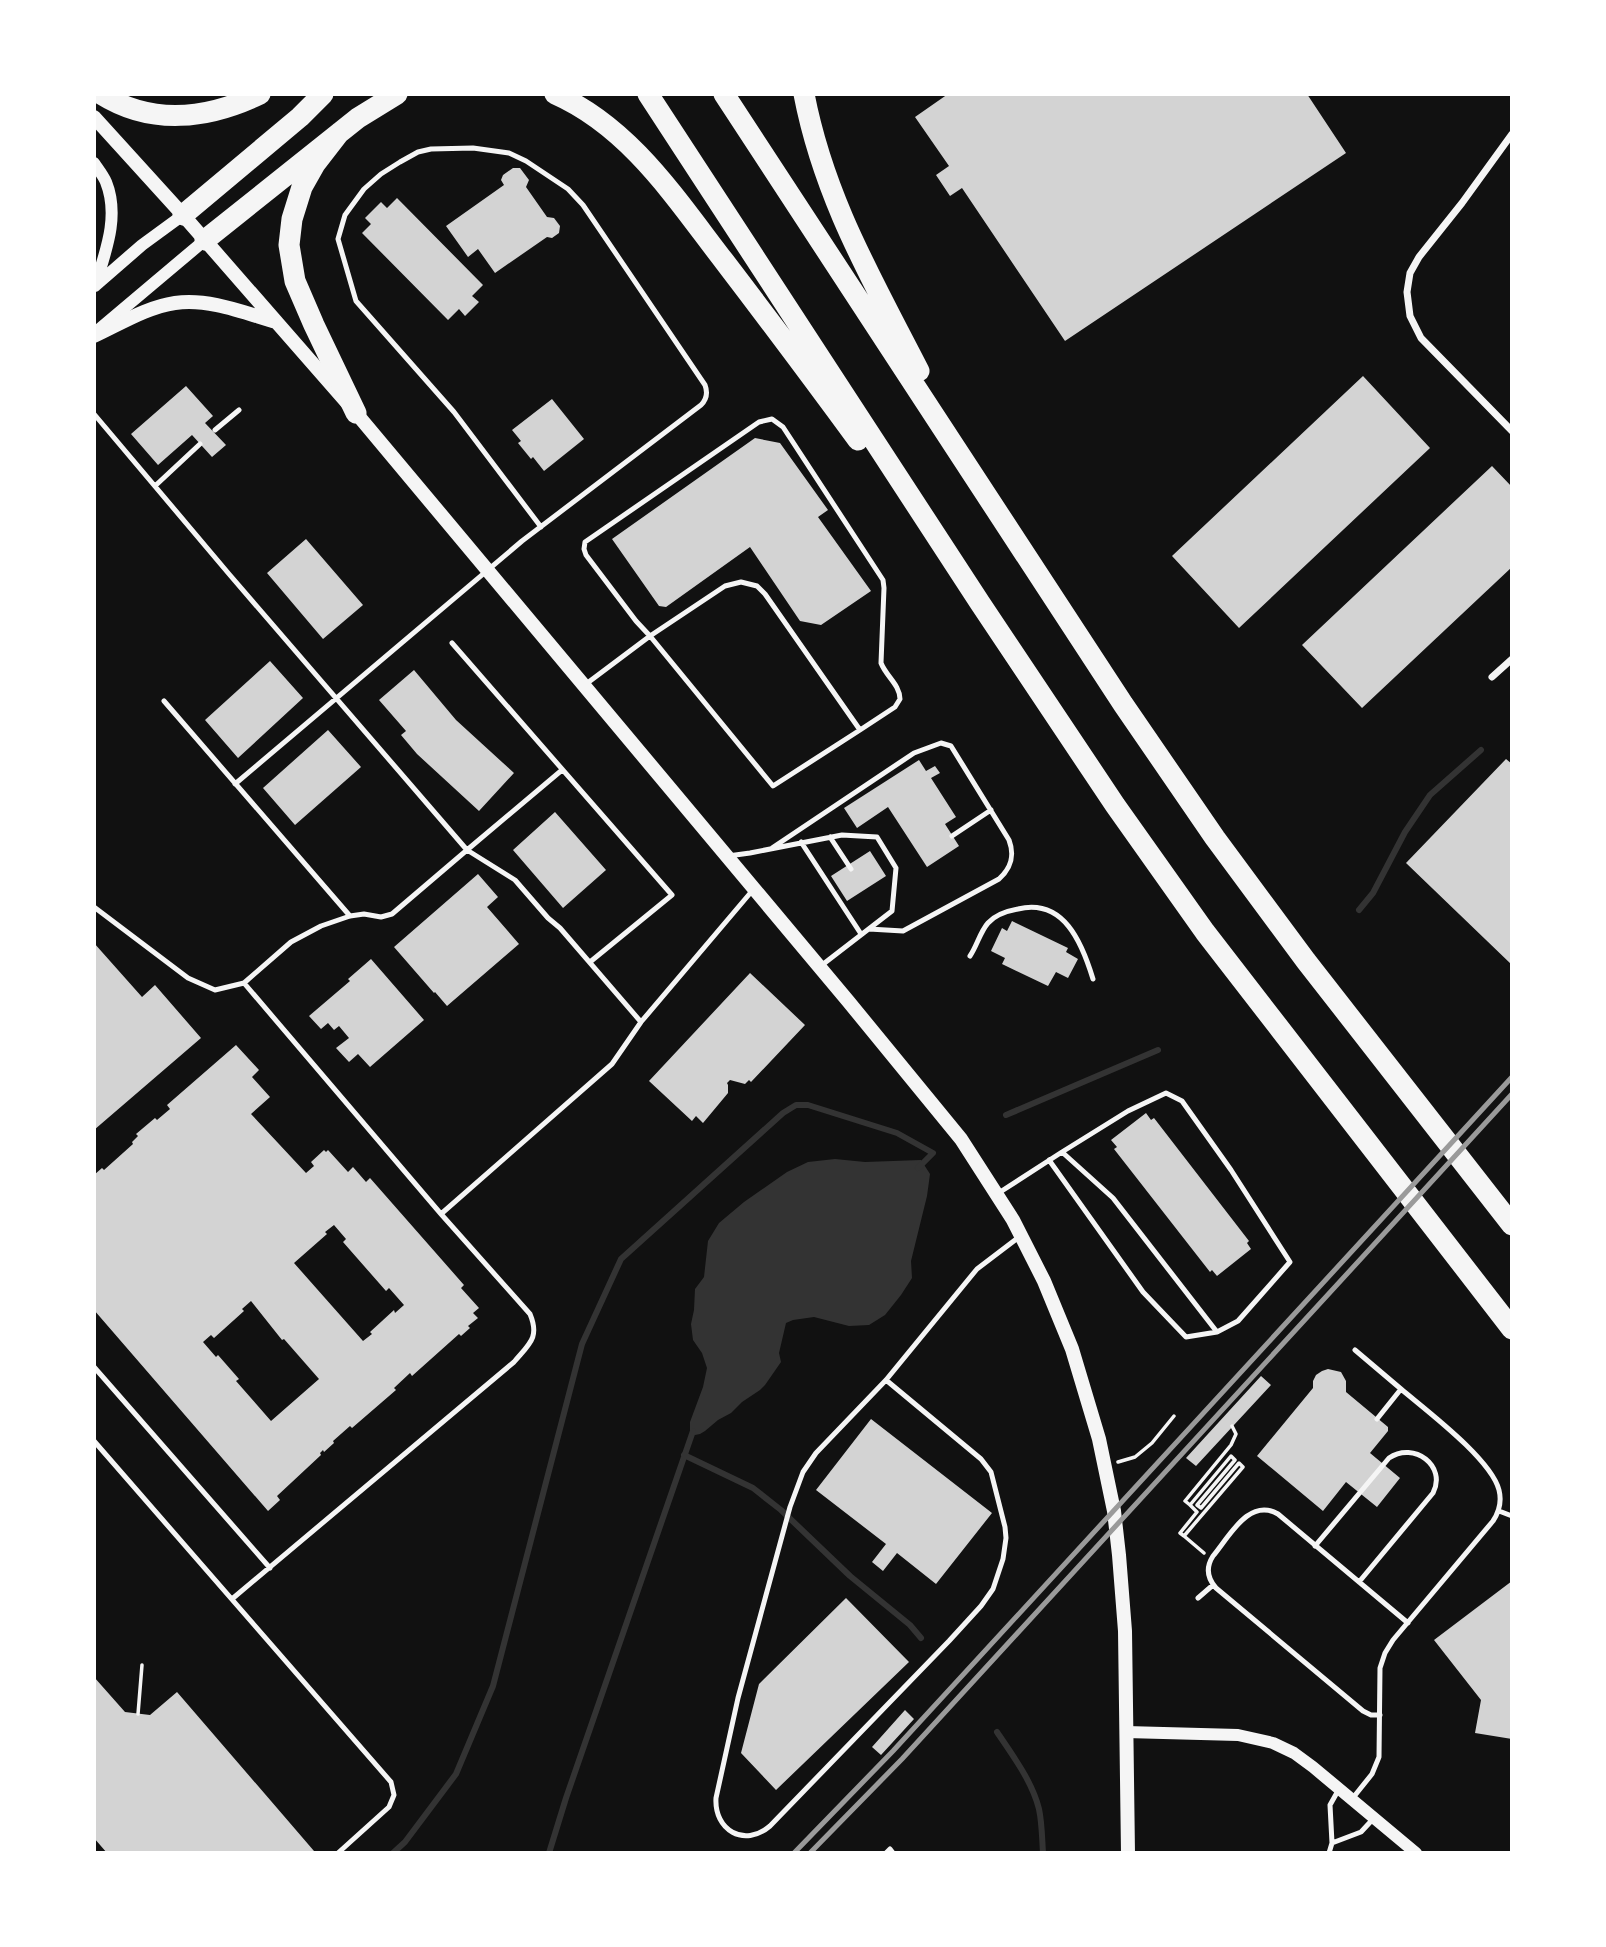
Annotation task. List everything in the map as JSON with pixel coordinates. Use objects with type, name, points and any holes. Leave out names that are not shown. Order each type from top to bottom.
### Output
[{"type":"highway","points":[[101,94],[131,109],[172,117],[215,111],[260,94]]},
{"type":"highway","points":[[183,215],[300,117],[323,94]]},
{"type":"highway","points":[[205,240],[364,113],[397,94]]},
{"type":"highway","points":[[555,94],[603,123],[648,165],[762,311],[981,603]]},
{"type":"highway","points":[[649,94],[1115,805],[1205,932],[1511,1329]]},
{"type":"highway","points":[[724,94],[1123,704],[1215,838],[1511,1225]]},
{"type":"highway","points":[[804,94],[819,156],[839,213],[971,473]]},
{"type":"highway","points":[[339,133],[315,164],[302,187],[292,219],[289,245],[295,281],[356,413]]},
{"type":"main road","points":[[94,117],[356,413],[927,1096],[961,1139],[1022,1235],[1072,1349],[1087,1394],[1109,1483],[1119,1555],[1125,1631],[1128,1853]]},
{"type":"main road","points":[[94,335],[178,302],[217,305],[277,323]]},
{"type":"street","points":[[1511,134],[1419,257],[1408,279],[1406,298],[1412,322],[1421,338],[1511,431]]},
{"type":"street","points":[[94,163],[106,181],[111,215],[109,238],[95,286]]},
{"type":"street","points":[[95,286],[183,215]]},
{"type":"street","points":[[94,335],[205,240]]},
{"type":"street","points":[[1492,677],[1511,659]]},
{"type":"street","points":[[1126,1732],[1238,1735],[1261,1740],[1294,1753],[1416,1853]]},
{"type":"lane","points":[[236,784],[541,527],[701,405],[706,398],[706,387],[603,234],[572,193],[526,161],[509,153],[460,147],[418,152],[381,174],[364,189],[345,215],[338,239],[356,301],[454,412],[541,527]]},
{"type":"lane","points":[[215,430],[239,410]]},
{"type":"lane","points":[[94,414],[467,850],[515,880],[641,1022]]},
{"type":"lane","points":[[775,420],[783,427],[883,580],[881,663],[899,690],[900,699],[895,707],[860,730],[773,786],[636,621],[586,555],[585,542],[759,422],[775,420]]},
{"type":"lane","points":[[155,486],[200,444]]},
{"type":"lane","points":[[584,685],[650,636],[730,584],[741,582],[752,584],[765,594],[860,730]]},
{"type":"lane","points":[[452,643],[672,895],[590,962]]},
{"type":"lane","points":[[164,701],[349,916]]},
{"type":"lane","points":[[772,848],[914,753],[941,743],[951,746],[1007,836],[1012,849],[1010,864],[1003,876],[903,930],[869,929]]},
{"type":"lane","points":[[94,906],[188,978],[215,990],[244,983],[291,942],[321,926],[349,916],[364,914],[381,917],[392,914],[562,770]]},
{"type":"lane","points":[[952,835],[991,810]]},
{"type":"lane","points":[[727,856],[842,835],[877,837],[896,868],[892,911],[819,967]]},
{"type":"lane","points":[[830,837],[851,869]]},
{"type":"lane","points":[[801,842],[861,934]]},
{"type":"lane","points":[[441,1214],[612,1064],[641,1022],[754,889]]},
{"type":"lane","points":[[970,956],[983,930],[994,918],[1007,911],[1040,907],[1066,924],[1084,951],[1093,979]]},
{"type":"lane","points":[[232,1599],[514,1362],[532,1341],[536,1327],[530,1314],[244,983]]},
{"type":"lane","points":[[997,1194],[1049,1160],[1128,1111],[1166,1093],[1182,1101],[1231,1170],[1290,1262],[1238,1321],[1217,1332],[1186,1337],[1143,1293],[1049,1160]]},
{"type":"lane","points":[[1062,1152],[1113,1198],[1217,1332]]},
{"type":"lane","points":[[886,1380],[981,1458],[989,1468],[1005,1527],[1001,1569],[987,1598],[949,1641],[770,1826],[759,1834],[745,1836],[732,1832],[722,1824],[716,1798],[738,1699],[800,1478],[811,1459],[886,1380],[974,1272],[1022,1235]]},
{"type":"lane","points":[[1352,1799],[1372,1773],[1379,1758],[1380,1673],[1383,1658],[1393,1640],[1493,1521],[1499,1511],[1500,1493],[1493,1477],[1469,1448],[1355,1350]]},
{"type":"lane","points":[[94,1367],[270,1568]]},
{"type":"lane","points":[[1377,1419],[1401,1389]]},
{"type":"lane","points":[[94,1440],[393,1786],[394,1795],[389,1807],[338,1853]]},
{"type":"lane","points":[[1315,1546],[1390,1458],[1397,1453],[1408,1451],[1427,1459],[1436,1476],[1433,1493],[1359,1582]]},
{"type":"lane","points":[[1380,1715],[1363,1711],[1213,1585],[1208,1573],[1211,1559],[1252,1511],[1274,1511],[1408,1623]]},
{"type":"lane","points":[[1499,1511],[1511,1516]]},
{"type":"lane","points":[[1198,1598],[1213,1585]]},
{"type":"lane","points":[[1329,1853],[1332,1843],[1330,1805],[1339,1789]]},
{"type":"lane","points":[[1332,1843],[1361,1832],[1374,1817]]},
{"type":"lane","points":[[886,1853],[890,1849],[893,1853]]},
{"type":"path","points":[[1105,1466],[1135,1457],[1152,1443],[1174,1416]]},
{"type":"path","points":[[1211,1559],[1180,1533],[1198,1512],[1185,1501],[1234,1441],[1236,1432],[1232,1426]]},
{"type":"path","points":[[1184,1536],[1243,1466],[1239,1463],[1201,1508],[1197,1505],[1235,1460],[1231,1456],[1190,1505]]},
{"type":"path","points":[[138,1714],[142,1665]]},
{"type":"shaded area","points":[[835,1159],[865,1162],[921,1160],[930,1174],[911,1261],[912,1278],[885,1315],[869,1325],[849,1326],[814,1317],[786,1323],[779,1353],[781,1362],[765,1385],[705,1431],[690,1436],[690,1422],[707,1368],[702,1353],[693,1340],[691,1324],[695,1289],[704,1277],[708,1241],[719,1223],[787,1172],[808,1162]]},
{"type":"building","points":[[948,94],[1307,94],[1346,153],[1065,341],[962,188],[950,196],[936,175],[949,166],[915,117]]},
{"type":"building","points":[[513,168],[520,168],[529,180],[526,187],[547,217],[554,218],[560,226],[559,233],[552,238],[547,237],[495,273],[478,249],[468,257],[446,226],[504,185],[501,180],[503,175]]},
{"type":"building","points":[[397,198],[483,285],[472,296],[479,302],[465,316],[459,309],[448,320],[362,233],[371,224],[365,218],[381,202],[387,208]]},
{"type":"building","points":[[1363,376],[1430,448],[1239,628],[1172,556]]},
{"type":"building","points":[[186,386],[213,416],[205,423],[226,445],[212,457],[192,435],[158,465],[131,434]]},
{"type":"building","points":[[552,399],[584,439],[544,471],[518,443],[521,441],[512,430]]},
{"type":"building","points":[[755,438],[780,443],[828,510],[818,517],[871,591],[821,625],[800,621],[750,547],[666,607],[659,606],[612,539]]},
{"type":"building","points":[[1492,466],[1512,487],[1512,567],[1362,708],[1302,645]]},
{"type":"building","points":[[306,539],[363,605],[323,639],[267,573]]},
{"type":"building","points":[[270,661],[303,698],[238,758],[205,720]]},
{"type":"building","points":[[414,670],[456,720],[514,773],[479,811],[417,754],[401,735],[406,731],[379,700]]},
{"type":"building","points":[[328,730],[361,767],[295,825],[263,788]]},
{"type":"building","points":[[1506,759],[1512,764],[1512,965],[1406,863]]},
{"type":"building","points":[[919,760],[926,771],[935,766],[940,773],[931,778],[956,817],[945,824],[959,846],[927,867],[888,807],[857,828],[844,808]]},
{"type":"building","points":[[555,812],[606,870],[563,908],[513,850]]},
{"type":"building","points":[[870,851],[886,876],[847,901],[831,876]]},
{"type":"building","points":[[478,874],[498,897],[487,907],[519,944],[447,1006],[394,947]]},
{"type":"building","points":[[1012,921],[1068,948],[1066,952],[1078,959],[1068,978],[1056,972],[1048,986],[1002,964],[1005,958],[991,951],[1002,928],[1007,931]]},
{"type":"building","points":[[94,943],[142,997],[155,985],[201,1038],[94,1130]]},
{"type":"building","points":[[371,959],[424,1020],[370,1067],[358,1054],[349,1062],[336,1048],[349,1038],[339,1026],[334,1030],[328,1023],[321,1029],[309,1016]]},
{"type":"building","points":[[750,973],[805,1025],[751,1082],[749,1080],[745,1084],[730,1080],[727,1083],[728,1093],[703,1123],[696,1116],[692,1121],[649,1081]]},
{"type":"building","points":[[236,1045],[259,1070],[252,1077],[270,1097],[251,1114],[306,1173],[314,1166],[311,1162],[324,1150],[328,1150],[348,1172],[353,1167],[366,1182],[370,1178],[464,1285],[461,1288],[479,1308],[473,1313],[478,1318],[468,1326],[470,1328],[461,1336],[459,1334],[412,1376],[410,1373],[394,1388],[396,1390],[352,1428],[350,1426],[324,1452],[323,1450],[321,1455],[277,1496],[280,1500],[268,1511],[94,1310],[94,1175],[102,1168],[104,1170],[133,1144],[138,1136],[136,1134],[170,1109],[167,1105]],"holes":[[[334,1225],[346,1239],[343,1242],[386,1291],[389,1288],[404,1305],[395,1313],[394,1310],[363,1341],[294,1263]],[[251,1301],[282,1340],[284,1339],[319,1379],[271,1421],[236,1381],[239,1379],[203,1342],[211,1335],[214,1338],[244,1311],[242,1309]]]},
{"type":"building","points":[[1146,1113],[1151,1120],[1154,1118],[1249,1241],[1247,1243],[1251,1249],[1217,1276],[1212,1270],[1210,1272],[1114,1149],[1117,1147],[1111,1140]]},
{"type":"building","points":[[1328,1369],[1341,1372],[1346,1381],[1346,1392],[1388,1427],[1388,1431],[1370,1453],[1400,1478],[1377,1507],[1346,1482],[1323,1511],[1257,1456],[1313,1388],[1316,1375]]},
{"type":"building","points":[[1261,1376],[1271,1385],[1196,1466],[1186,1458]]},
{"type":"building","points":[[871,1419],[992,1513],[936,1584],[897,1553],[883,1571],[872,1562],[886,1544],[816,1490]]},
{"type":"building","points":[[1512,1581],[1512,1739],[1475,1733],[1481,1700],[1434,1640]]},
{"type":"building","points":[[846,1598],[909,1662],[776,1790],[741,1753],[759,1684]]},
{"type":"building","points":[[94,1677],[125,1712],[150,1715],[177,1692],[314,1851],[107,1853],[94,1838]]},
{"type":"building","points":[[905,1710],[914,1719],[881,1755],[872,1747]]},
{"type":"waterway","points":[[1359,910],[1373,893],[1405,832],[1430,795],[1481,750]]},
{"type":"waterway","points":[[1006,1115],[1158,1050]]},
{"type":"waterway","points":[[393,1853],[405,1842],[456,1774],[493,1686],[582,1344],[621,1259],[783,1113],[796,1105],[808,1105],[897,1133],[933,1153],[918,1168]]},
{"type":"waterway","points":[[549,1853],[693,1431]]},
{"type":"waterway","points":[[684,1455],[753,1488],[781,1510],[850,1576],[910,1625],[921,1638]]},
{"type":"waterway","points":[[997,1732],[1021,1769],[1036,1799],[1041,1820],[1043,1853]]},
{"type":"railway","points":[[794,1853],[893,1751],[1512,1077]]},
{"type":"railway","points":[[810,1853],[902,1759],[1512,1094]]}]
